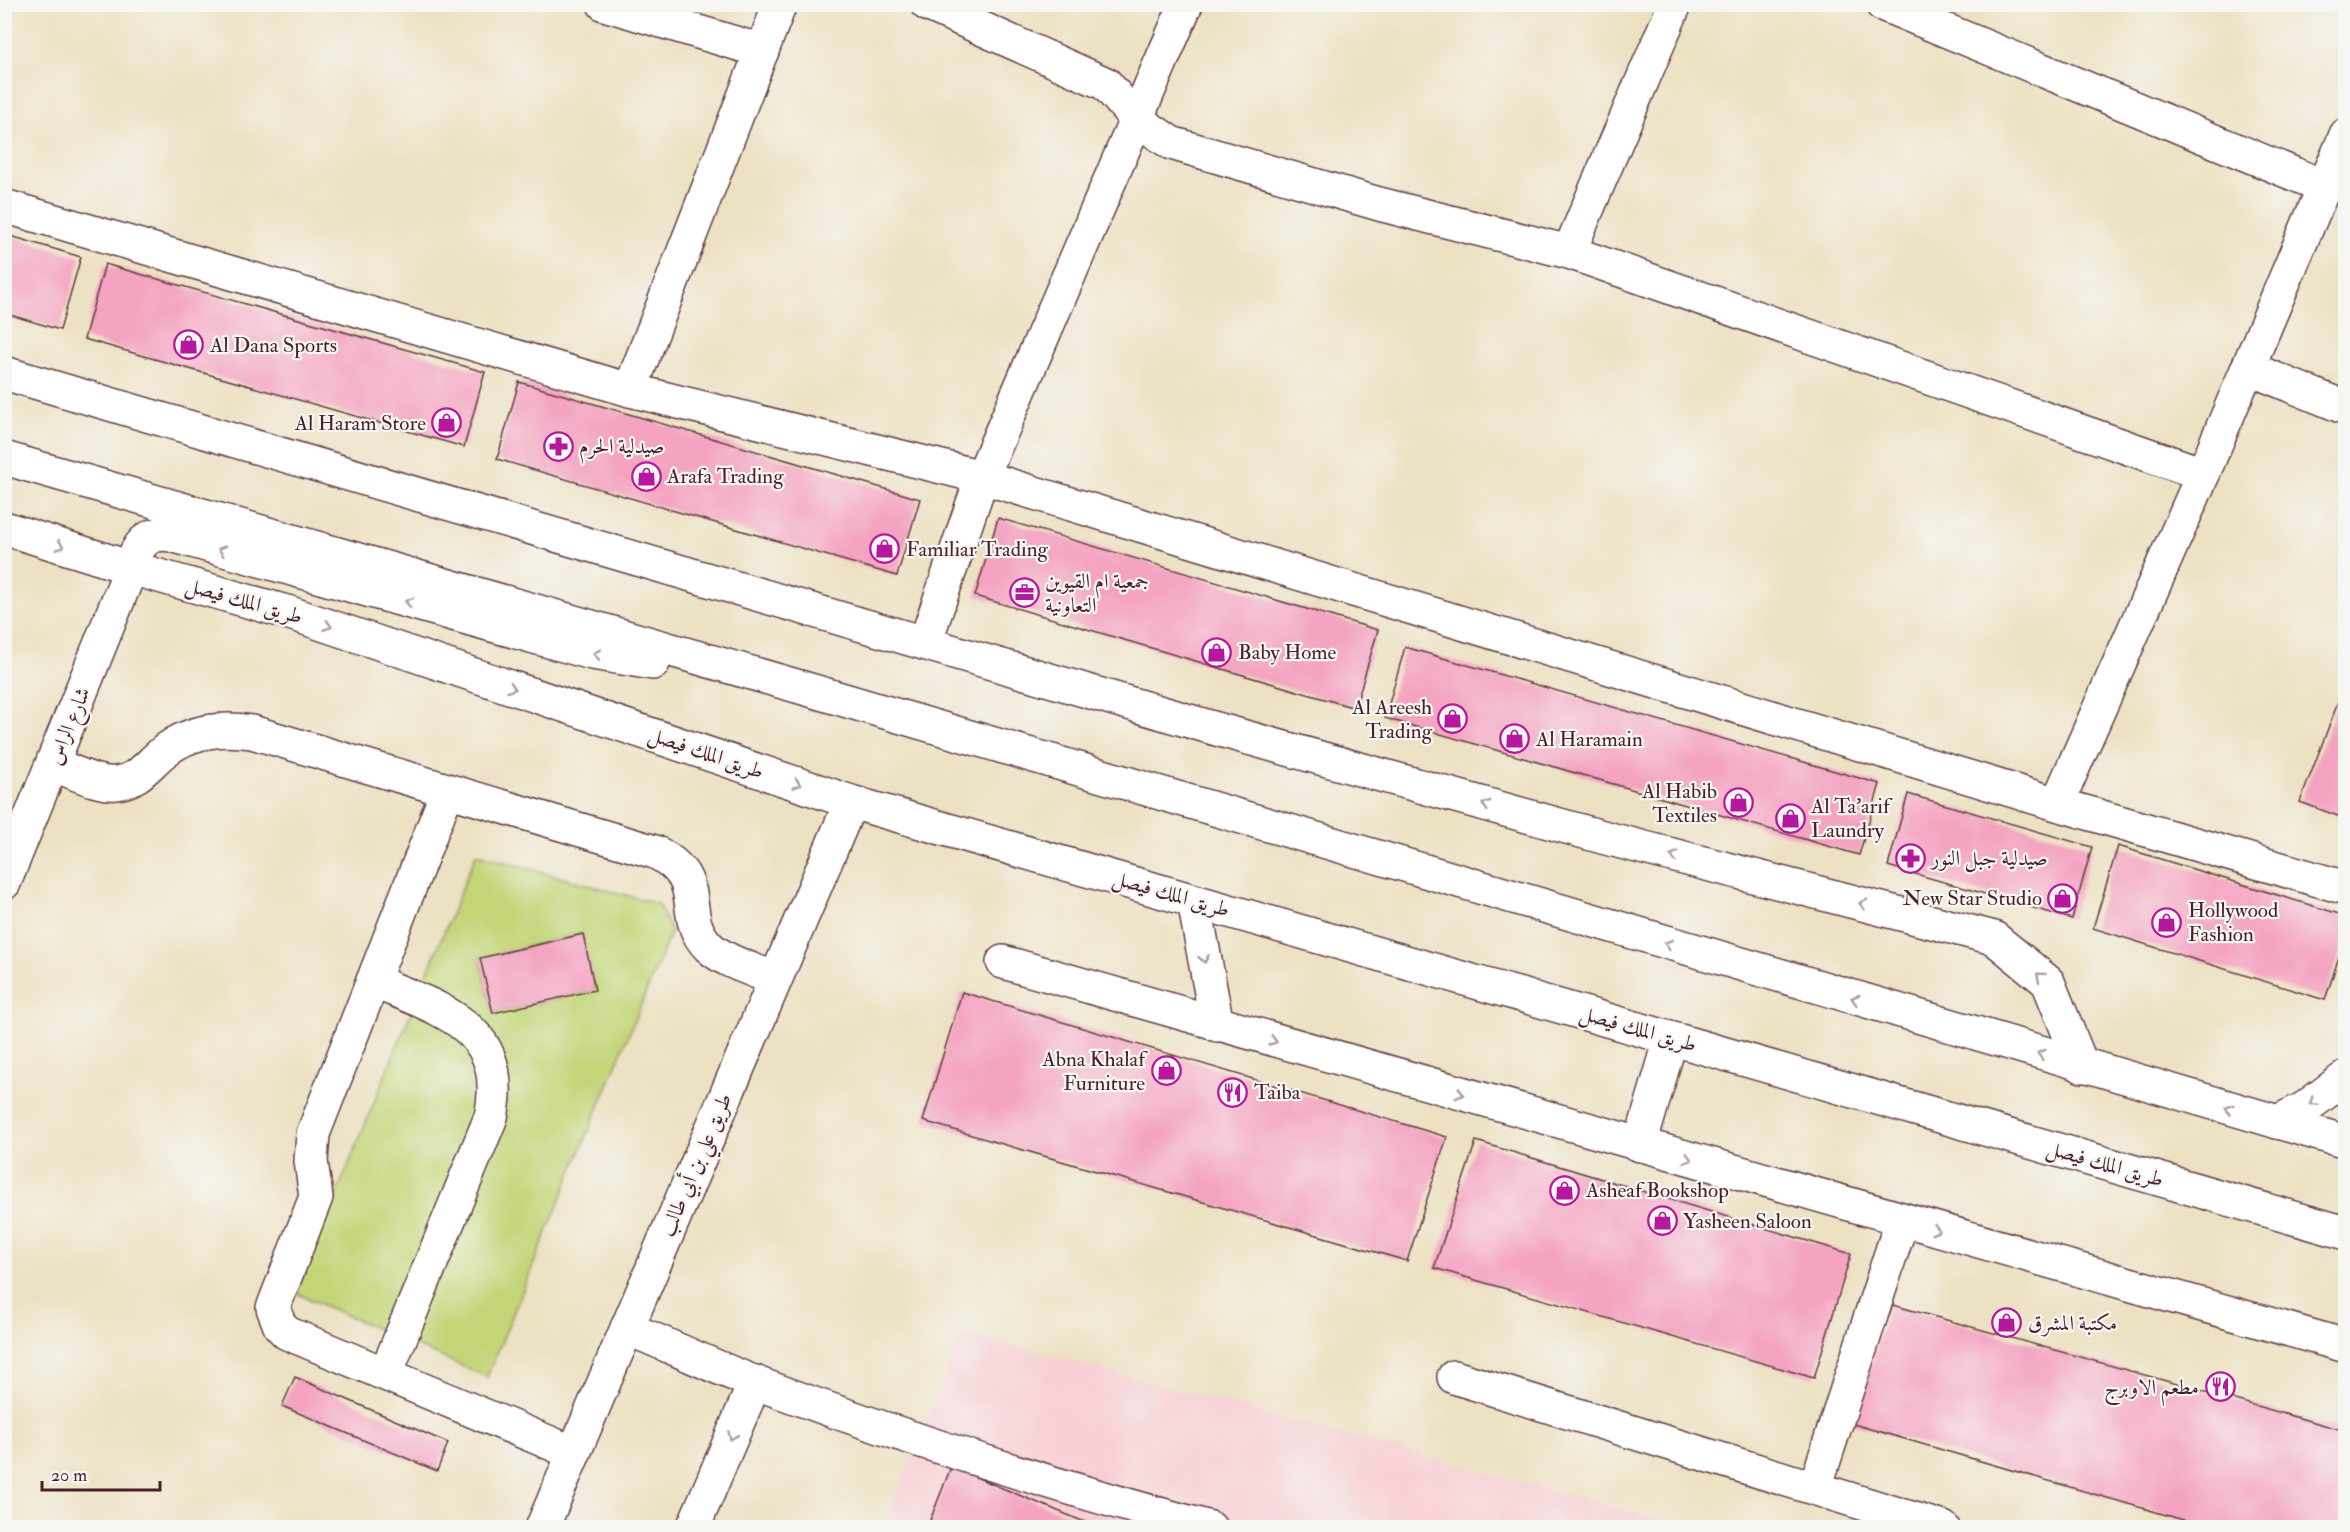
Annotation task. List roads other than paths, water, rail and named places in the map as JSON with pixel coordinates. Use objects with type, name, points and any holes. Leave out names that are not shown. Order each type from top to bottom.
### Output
[{"type":"street","points":[[604,4],[762,51]]},
{"type":"street","points":[[630,390],[780,4]]},
{"type":"street","points":[[927,4],[1106,84],[1136,119],[1171,143],[1379,204],[1569,252],[2203,474]]},
{"type":"street","points":[[926,643],[982,477],[1186,4]]},
{"type":"street","points":[[1569,252],[1675,4]]},
{"type":"street","points":[[1882,4],[2323,186]]},
{"type":"street","points":[[2057,804],[2203,474],[2346,135]]},
{"type":"street","points":[[4,206],[630,390],[982,477],[2057,804],[2346,888]]},
{"type":"street","points":[[2247,368],[2346,408]]},
{"type":"street","points":[[4,372],[1220,730],[1606,838],[1994,938],[2048,982],[2082,1066]]},
{"type":"street","points":[[4,458],[800,687],[2346,1142]]},
{"type":"street","name":"طريق الملك فيصل","points":[[4,528],[131,568],[290,613],[851,802],[2346,1233]]},
{"type":"street","name":"شارع الراس","points":[[4,884],[54,765],[138,548],[145,539],[162,534],[592,653],[800,687]]},
{"type":"street","points":[[54,765],[102,782],[126,782],[138,776],[175,743],[211,730],[231,729],[252,732],[447,792],[655,852],[671,860],[684,873],[691,889],[694,921],[709,947],[775,979]]},
{"type":"street","points":[[447,792],[313,1134],[311,1161],[316,1197],[273,1308],[280,1326],[287,1333],[574,1453]]},
{"type":"street","name":"طريق علي بن أبي طالب","points":[[542,1527],[851,802]]},
{"type":"street","points":[[1194,901],[1216,1025]]},
{"type":"street","points":[[1003,962],[1216,1025],[2344,1344]]},
{"type":"street","points":[[373,981],[442,1011],[469,1028],[488,1053],[495,1074],[495,1096],[491,1117],[386,1373]]},
{"type":"street","points":[[1640,1145],[1671,1039]]},
{"type":"street","points":[[2277,1122],[2305,1108],[2346,1077]]},
{"type":"street","points":[[1815,1488],[1902,1220]]},
{"type":"street","points":[[627,1328],[755,1382],[1098,1498],[1210,1527]]},
{"type":"street","points":[[1454,1377],[1943,1527]]},
{"type":"street","points":[[693,1527],[755,1382]]},
{"type":"place","name":"Al Dana Sports","points":[[189,345]]},
{"type":"place","name":"Al Haram Store","points":[[447,423]]},
{"type":"place","name":"صيدلية الحرم","points":[[558,446]]},
{"type":"place","name":"Arafa Trading","points":[[646,476]]},
{"type":"place","name":"Familiar Trading","points":[[885,549]]},
{"type":"place","name":"جمعية ام القيوين التعاونية","points":[[1024,593]]},
{"type":"place","name":"Baby Home","points":[[1217,652]]},
{"type":"place","name":"Al Areesh Trading","points":[[1453,719]]},
{"type":"place","name":"Al Haramain","points":[[1515,739]]},
{"type":"place","name":"Al Habib Textiles","points":[[1738,803]]},
{"type":"place","name":"Al Ta'arif Laundry","points":[[1790,818]]},
{"type":"place","name":"صيدلية جبل النور","points":[[1910,858]]},
{"type":"place","name":"New Star Studio","points":[[2063,898]]},
{"type":"place","name":"Hollywood Fashion","points":[[2167,922]]},
{"type":"place","name":"Abna Khalaf Furniture","points":[[1166,1071]]},
{"type":"place","name":"Taiba","points":[[1233,1092]]},
{"type":"place","name":"Asheaf Bookshop","points":[[1565,1190]]},
{"type":"place","name":"Yasheen Saloon","points":[[1662,1221]]},
{"type":"place","name":"مكتبة المشرق","points":[[2007,1323]]},
{"type":"place","name":"مطعم الاوبرج","points":[[2220,1387]]}]
